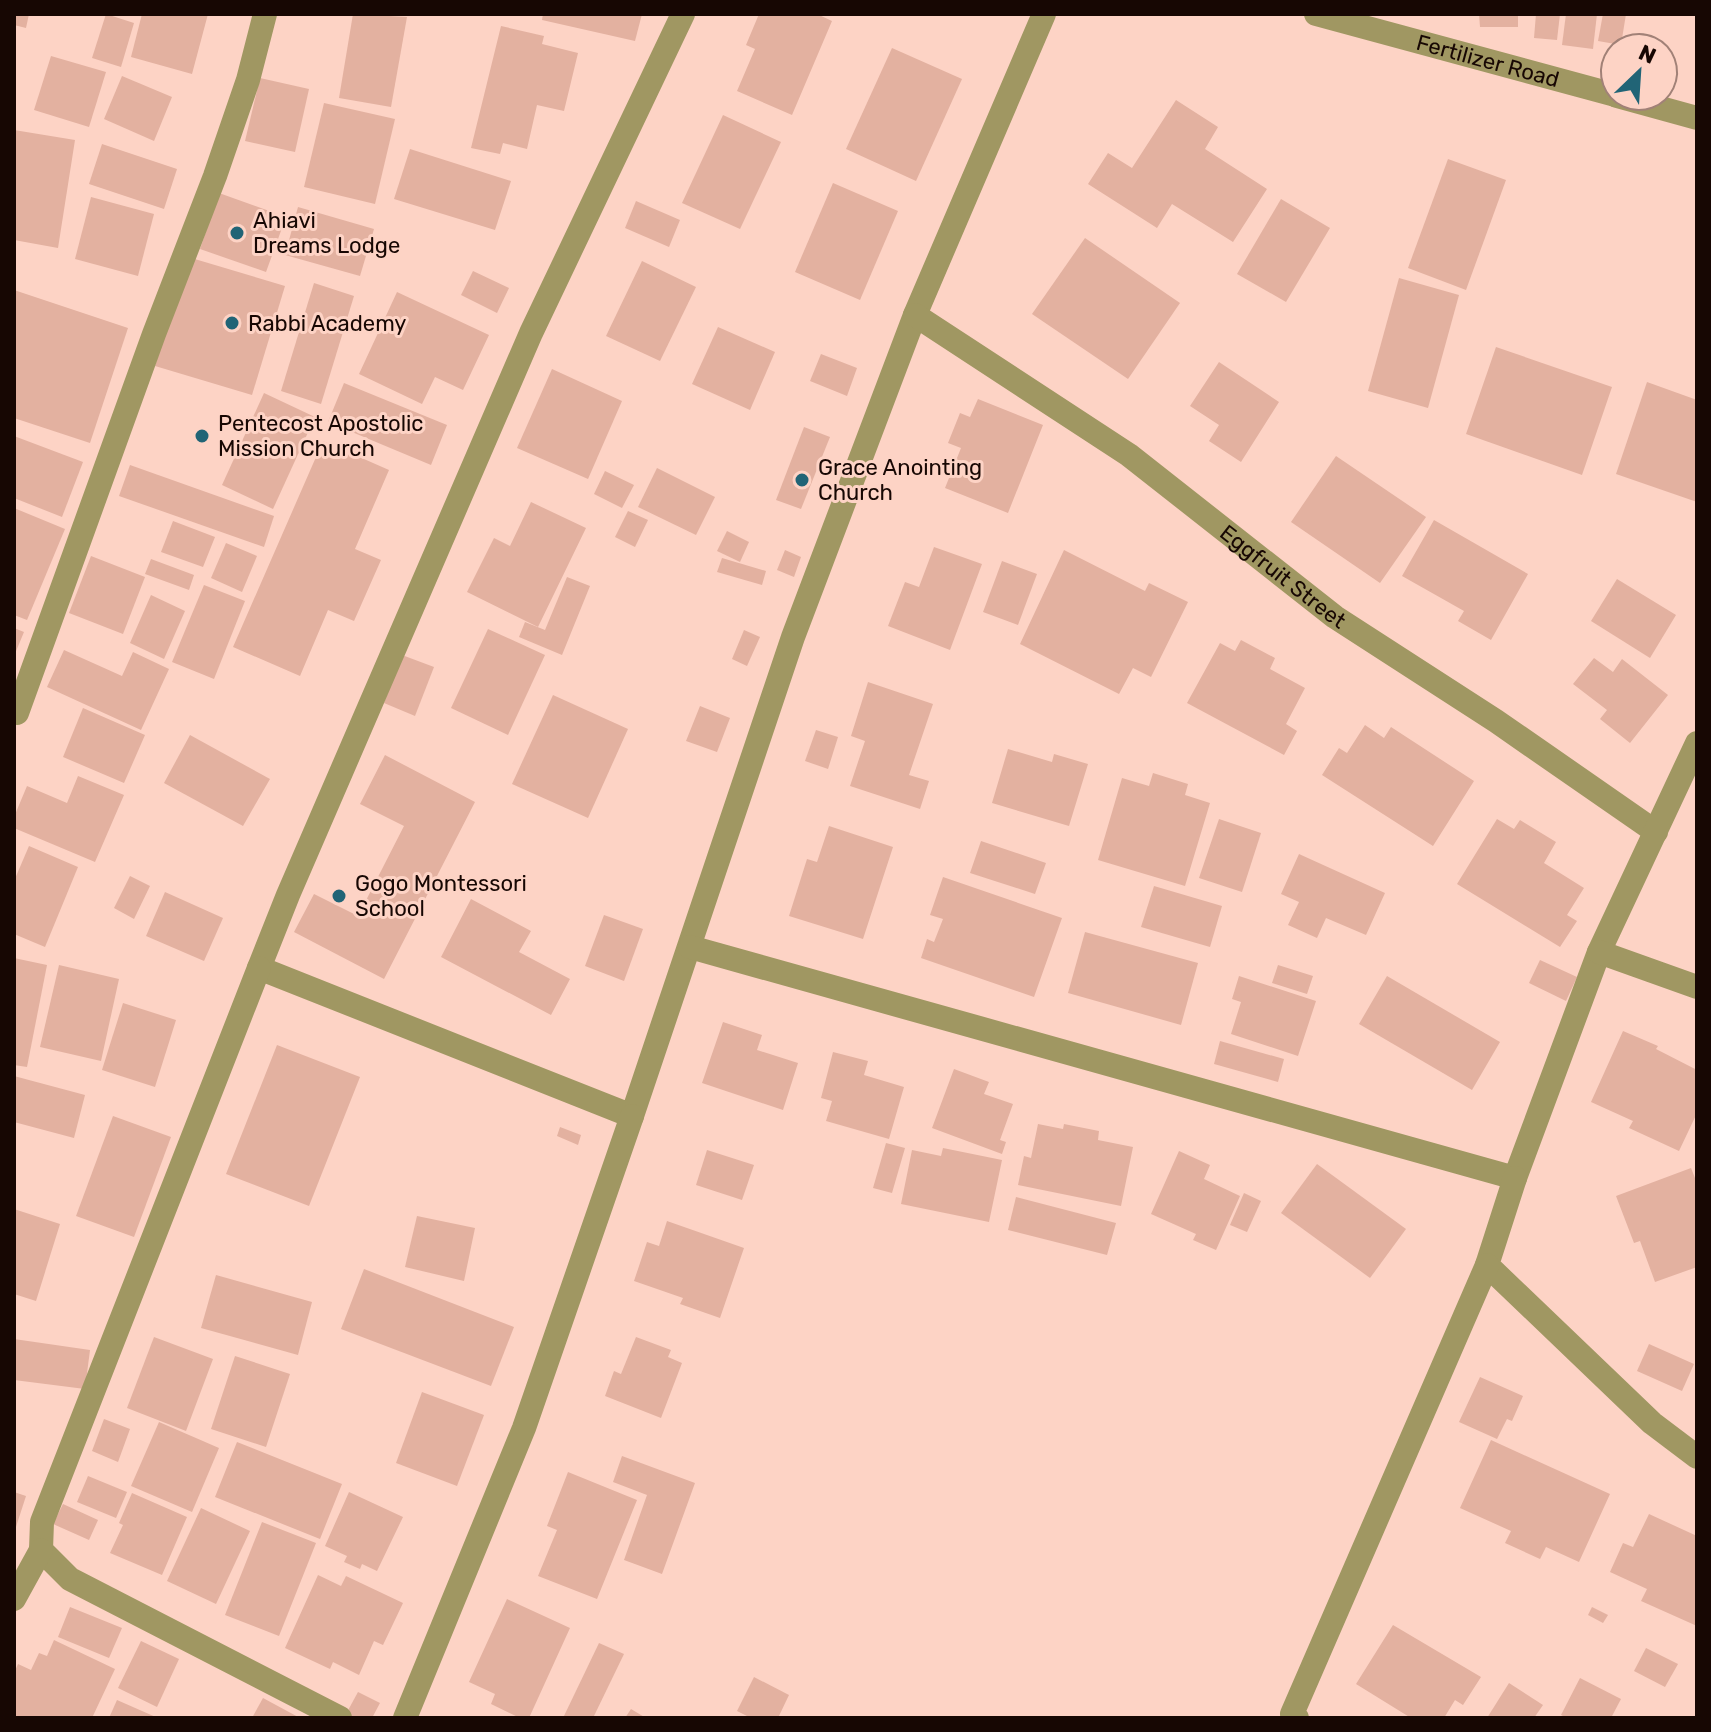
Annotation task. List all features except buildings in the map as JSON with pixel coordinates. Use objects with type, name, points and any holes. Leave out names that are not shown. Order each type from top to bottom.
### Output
[{"type":"street","points":[[14,1599],[41,1550],[42,1522],[259,968],[531,333],[683,14]]},
{"type":"street","points":[[405,1718],[524,1428],[793,637],[915,315],[1044,14]]},
{"type":"street","name":"Fertilizer Road","points":[[1316,14],[1599,91]]},
{"type":"street","points":[[17,713],[154,334],[215,176],[248,80],[260,18]]},
{"type":"street","name":"Fertilizer Road","points":[[1675,112],[1697,118]]},
{"type":"street","name":"Eggfruit Street","points":[[915,315],[1129,455],[1335,617],[1496,721],[1656,832]]},
{"type":"street","points":[[1293,1717],[1487,1265],[1515,1178],[1599,952],[1697,743]]},
{"type":"street","points":[[690,947],[1515,1178]]},
{"type":"street","points":[[1599,952],[1697,987]]},
{"type":"street","points":[[259,968],[632,1116]]},
{"type":"street","points":[[1487,1265],[1652,1423],[1697,1457]]},
{"type":"street","points":[[41,1550],[70,1579],[340,1718]]},
{"type":"place","name":"Ahiavi Dreams Lodge","points":[[237,233]]},
{"type":"place","name":"Rabbi Academy","points":[[232,323]]},
{"type":"place","name":"Pentecost Apostolic Mission Church","points":[[202,436]]},
{"type":"place","name":"Grace Anointing Church","points":[[802,480]]},
{"type":"place","name":"Gogo Montessori School","points":[[339,896]]}]
